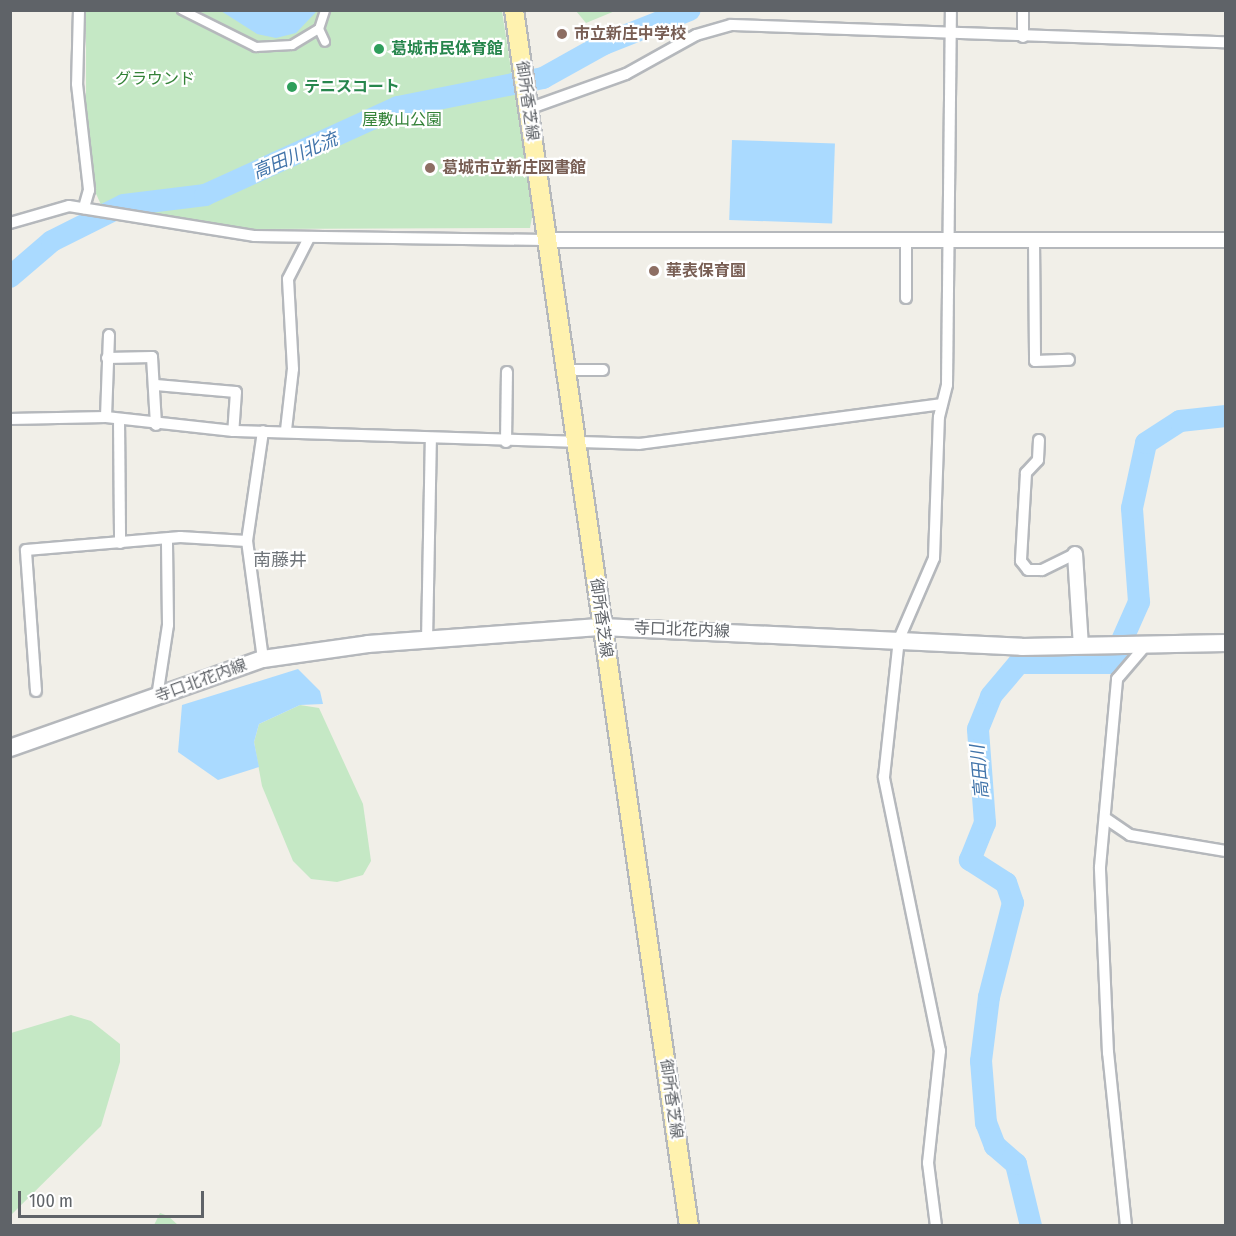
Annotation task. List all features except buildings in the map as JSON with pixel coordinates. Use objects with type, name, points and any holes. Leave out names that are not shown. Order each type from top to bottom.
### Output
[{"type":"main road","name":"御所香芝線","points":[[514,10],[689,1226]]},
{"type":"main road","name":"寺口北花内線","points":[[13,751],[262,659],[312,649],[602,627],[1081,646],[1226,644]]},
{"type":"street","points":[[79,10],[77,84],[89,190],[84,208]]},
{"type":"street","points":[[182,10],[256,47],[292,45],[319,29],[325,10]]},
{"type":"street","points":[[936,1226],[928,1162],[940,1051],[886,803],[886,745],[899,639],[910,606],[933,568],[941,404],[947,384],[951,10]]},
{"type":"street","points":[[1023,10],[1023,36]]},
{"type":"street","points":[[528,109],[626,74],[723,27],[1226,42]]},
{"type":"street","points":[[319,29],[325,42]]},
{"type":"street","points":[[10,223],[69,206],[117,217],[309,238],[1226,240]]},
{"type":"street","points":[[285,430],[293,369],[288,279],[309,238]]},
{"type":"street","points":[[906,240],[906,298]]},
{"type":"street","points":[[1034,240],[1035,361],[1069,360]]},
{"type":"street","points":[[106,417],[106,358],[109,334]]},
{"type":"street","points":[[106,358],[152,357],[156,384],[156,425]]},
{"type":"street","points":[[566,370],[603,370]]},
{"type":"street","points":[[506,442],[507,372]]},
{"type":"street","points":[[156,384],[236,392],[232,431]]},
{"type":"street","points":[[10,419],[106,417],[156,425],[232,431],[285,430],[506,442],[659,442],[941,404]]},
{"type":"street","points":[[119,419],[120,543]]},
{"type":"street","points":[[262,659],[247,541],[263,431]]},
{"type":"street","points":[[427,641],[431,438]]},
{"type":"street","points":[[1039,440],[1038,460],[1026,473],[1021,561],[1028,570],[1042,570],[1075,554],[1081,646]]},
{"type":"street","points":[[157,697],[168,625],[167,539]]},
{"type":"street","points":[[36,691],[26,550],[167,539],[247,541]]},
{"type":"street","points":[[1126,1226],[1106,1028],[1100,867],[1117,680],[1138,644]]},
{"type":"street","points":[[1105,818],[1130,835],[1226,851]]},
{"type":"green space","name":"屋敷山公園","points":[[86,11],[502,11],[533,212],[530,228],[243,229],[102,207],[93,187],[86,132]]},
{"type":"green space","points":[[576,11],[615,11],[586,23]]},
{"type":"green space","points":[[300,705],[319,708],[363,804],[371,861],[363,875],[337,882],[311,879],[293,861],[262,786],[254,742],[259,724]]},
{"type":"green space","points":[[71,1015],[91,1021],[120,1044],[120,1062],[101,1126],[11,1215],[11,1033]]},
{"type":"green space","points":[[160,1213],[168,1216],[178,1225],[154,1225]]},
{"type":"water","points":[[221,11],[317,11],[296,33],[276,38],[257,34]]},
{"type":"water","points":[[732,140],[835,144],[832,224],[729,220]]},
{"type":"water","points":[[298,669],[320,691],[323,704],[300,705],[259,724],[254,742],[259,767],[218,780],[178,752],[182,705]]},
{"type":"waterway","name":"高田川北流","points":[[10,277],[52,241],[124,205],[205,195],[398,107],[543,78],[604,44],[690,10]]},
{"type":"waterway","name":"高田川","points":[[1031,1226],[1016,1164],[995,1146],[986,1123],[981,1061],[989,997],[1013,903],[1006,883],[970,860],[985,823],[978,729],[991,696],[1019,663],[1112,663],[1139,602],[1132,508],[1146,443],[1180,421],[1226,416]]},
{"type":"place","name":"市立新庄中学校","points":[[562,34]]},
{"type":"place","name":"葛城市民体育館","points":[[379,49]]},
{"type":"place","name":"テニスコート","points":[[292,87]]},
{"type":"place","name":"葛城市立新庄図書館","points":[[430,168]]},
{"type":"place","name":"華表保育園","points":[[654,271]]},
{"type":"district","name":"南藤井","points":[[280,560]]},
{"type":"park label","name":"グラウンド","points":[[155,79]]}]
